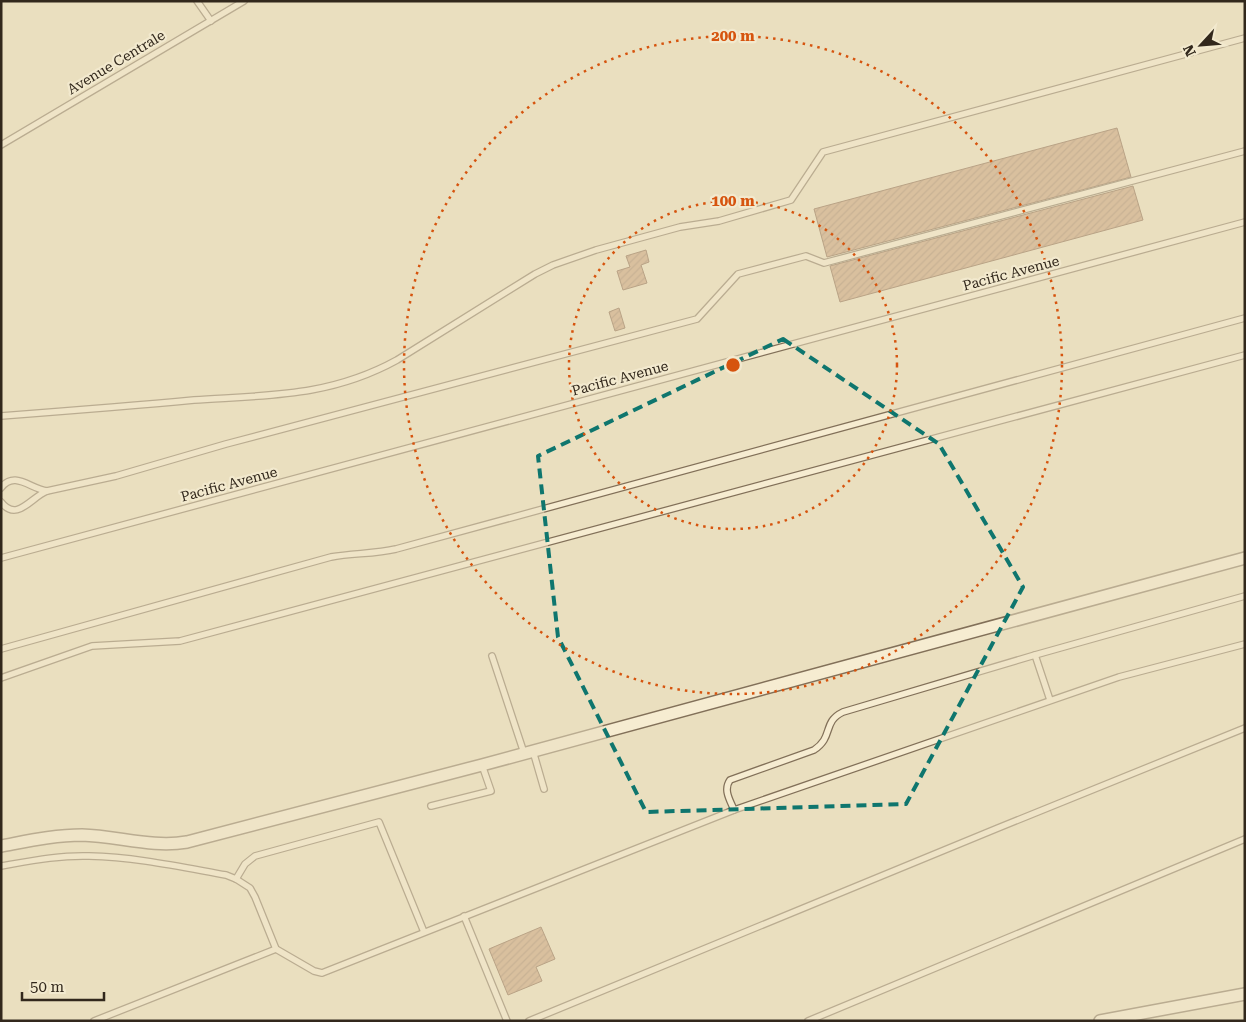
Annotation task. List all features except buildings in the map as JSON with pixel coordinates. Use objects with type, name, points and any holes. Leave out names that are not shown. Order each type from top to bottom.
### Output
[{"type":"street","points":[[1,846],[43,838],[84,835],[156,844],[187,842],[482,765],[1245,558]]},
{"type":"street","points":[[1100,1021],[1245,994]]},
{"type":"lane","points":[[197,1],[211,21]]},
{"type":"lane","name":"Avenue Centrale","points":[[1,145],[244,1]]},
{"type":"lane","points":[[1,416],[289,394],[337,385],[378,370],[397,360],[534,274],[553,265],[596,250],[671,229],[719,222],[791,200],[823,152],[1245,38]]},
{"type":"lane","points":[[1,488],[5,483],[14,480],[47,491],[116,476],[226,444],[698,319],[738,274],[806,256],[824,263],[1245,151]]},
{"type":"lane","name":"Pacific Avenue","points":[[1,558],[1245,222]]},
{"type":"lane","points":[[1,649],[331,557],[396,549],[1245,318]]},
{"type":"lane","points":[[1,678],[92,646],[174,642],[190,638],[1245,354]]},
{"type":"lane","points":[[1,502],[8,509],[19,510],[47,491]]},
{"type":"lane","points":[[734,810],[727,791],[730,780],[814,750],[824,742],[831,721],[840,714],[1034,655],[1245,596]]},
{"type":"lane","points":[[1,866],[55,858],[88,856],[158,862],[226,875],[250,888],[276,949],[314,971],[322,972],[734,810],[1050,700],[1149,668],[1245,644]]},
{"type":"lane","points":[[1034,655],[1050,700]]},
{"type":"lane","points":[[492,656],[544,789]]},
{"type":"lane","points":[[529,1021],[1245,728]]},
{"type":"lane","points":[[430,806],[491,790],[482,765]]},
{"type":"lane","points":[[236,879],[245,864],[255,856],[379,822],[424,932]]},
{"type":"lane","points":[[808,1021],[1245,839]]},
{"type":"lane","points":[[464,916],[507,1021]]},
{"type":"lane","points":[[94,1021],[276,949]]},
{"type":"highlighted area","points":[[783,339],[939,444],[1023,587],[906,804],[646,812],[558,637],[538,456]]}]
